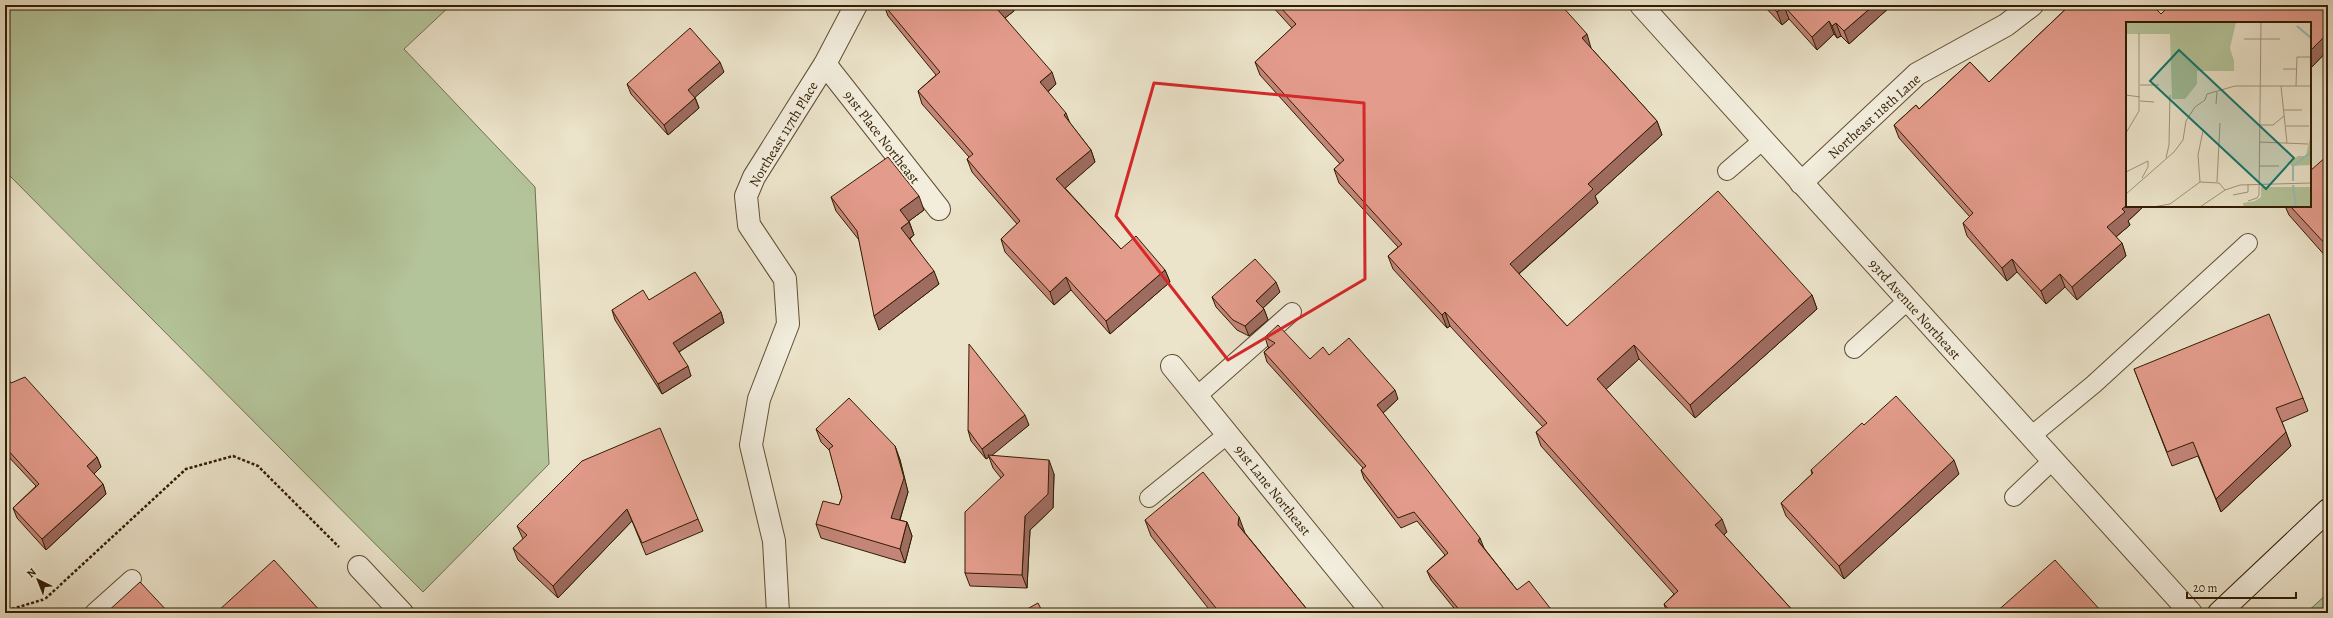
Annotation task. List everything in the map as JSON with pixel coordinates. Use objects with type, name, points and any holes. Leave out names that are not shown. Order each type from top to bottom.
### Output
[{"type":"street","name":"Northeast 117th Place","points":[[778,613],[774,541],[751,446],[759,399],[788,324],[785,279],[749,225],[746,196],[754,177],[825,64],[856,5]]},
{"type":"street","name":"93rd Avenue Northeast","points":[[1641,5],[1762,141],[1801,182],[1907,301],[2191,613]]},
{"type":"street","name":"Northeast 118th Lane","points":[[1801,182],[1917,74],[2006,25],[2032,5]]},
{"type":"street","name":"91st Place Northeast","points":[[825,64],[939,209]]},
{"type":"street","name":"91st Lane Northeast","points":[[1172,366],[1373,613]]},
{"type":"street","points":[[2219,613],[2328,510]]},
{"type":"street","points":[[359,567],[402,613]]},
{"type":"lane","points":[[1727,171],[1762,141]]},
{"type":"lane","points":[[2031,436],[2094,384],[2248,243]]},
{"type":"lane","points":[[1854,349],[1907,301]]},
{"type":"lane","points":[[1197,396],[1292,312]]},
{"type":"lane","points":[[1149,498],[1228,434]]},
{"type":"lane","points":[[2014,497],[2053,460]]},
{"type":"lane","points":[[94,613],[132,579]]},
{"type":"path","points":[[12,609],[45,599],[186,469],[233,456],[258,466],[359,567]]},
{"type":"highlighted area","points":[[1154,83],[1364,103],[1365,279],[1228,360],[1116,216]]},
{"type":"green space","points":[[5,5],[451,5],[404,49],[535,187],[549,464],[423,592],[5,171]]},
{"type":"green space","points":[[2328,593],[2328,613],[2306,613]]},
{"type":"building","points":[[884,5],[1001,5],[997,9],[1052,72],[1040,82],[1066,113],[1064,115],[1091,150],[1056,179],[1121,249],[1136,236],[1165,270],[1106,321],[1066,277],[1050,292],[1001,239],[1020,221],[967,159],[973,154],[918,91],[940,72]]},
{"type":"building","points":[[1278,5],[1561,5],[1587,34],[1582,38],[1657,121],[1588,184],[1593,189],[1510,264],[1567,326],[1718,191],[1812,295],[1690,405],[1634,345],[1597,379],[1722,519],[1715,525],[1795,613],[1672,613],[1664,604],[1678,591],[1536,432],[1547,423],[1445,312],[1442,315],[1388,256],[1402,244],[1334,169],[1344,160],[1255,62],[1296,24]]},
{"type":"building","points":[[1770,5],[1874,5],[1844,31],[1836,23],[1832,26],[1829,21],[1812,37],[1784,6],[1777,12]]},
{"type":"building","points":[[2070,5],[2152,5],[2161,14],[2170,5],[2328,5],[2328,33],[2311,50],[2311,22],[2126,22],[2126,206],[2122,209],[2125,212],[2107,227],[2122,243],[2072,287],[2060,274],[2041,291],[2012,259],[2002,268],[1963,223],[1973,213],[1894,125],[1916,105],[1919,109],[1970,62],[1989,82]]},
{"type":"building","points":[[690,28],[720,62],[688,90],[695,98],[664,125],[627,84]]},
{"type":"building","points":[[2328,155],[2328,247],[2291,207],[2311,207],[2311,170]]},
{"type":"building","points":[[888,157],[919,196],[900,210],[909,222],[901,228],[934,271],[874,316],[857,231],[831,197]]},
{"type":"building","points":[[1255,259],[1276,282],[1256,301],[1264,309],[1245,326],[1233,320],[1212,297]]},
{"type":"building","points":[[695,272],[721,312],[673,343],[688,366],[658,384],[612,310],[643,290],[649,300]]},
{"type":"building","points":[[2269,314],[2303,398],[2276,408],[2286,432],[2216,499],[2193,442],[2167,452],[2134,369]]},
{"type":"building","points":[[1278,325],[1310,359],[1323,347],[1329,355],[1349,338],[1395,390],[1377,405],[1480,538],[1478,541],[1517,590],[1529,581],[1550,608],[1557,613],[1462,613],[1427,571],[1448,553],[1414,512],[1398,518],[1361,470],[1366,466],[1264,352],[1275,343],[1265,337]]},
{"type":"building","points":[[969,344],[1025,415],[982,449],[968,430]]},
{"type":"building","points":[[5,376],[11,383],[25,377],[97,457],[87,466],[103,484],[42,539],[13,508],[39,484],[5,447]]},
{"type":"building","points":[[1896,396],[1954,460],[1839,566],[1781,503],[1813,473],[1811,470],[1862,423],[1864,425]]},
{"type":"building","points":[[849,398],[895,446],[904,478],[891,518],[907,522],[900,549],[816,524],[823,501],[839,505],[842,497],[829,449],[833,446],[816,429]]},
{"type":"building","points":[[660,428],[698,519],[642,543],[627,509],[553,586],[513,548],[527,535],[517,526],[582,461]]},
{"type":"building","points":[[988,455],[1049,460],[1048,494],[1025,516],[1022,575],[965,573],[965,512],[1004,475]]},
{"type":"building","points":[[1203,472],[1239,517],[1238,525],[1310,613],[1220,613],[1145,520]]},
{"type":"building","points":[[274,560],[322,613],[220,613],[218,611]]},
{"type":"building","points":[[2055,560],[2101,611],[2099,613],[1995,613]]},
{"type":"building","points":[[140,582],[169,613],[106,613]]},
{"type":"building","points":[[1038,603],[1043,613],[1020,613]]}]
